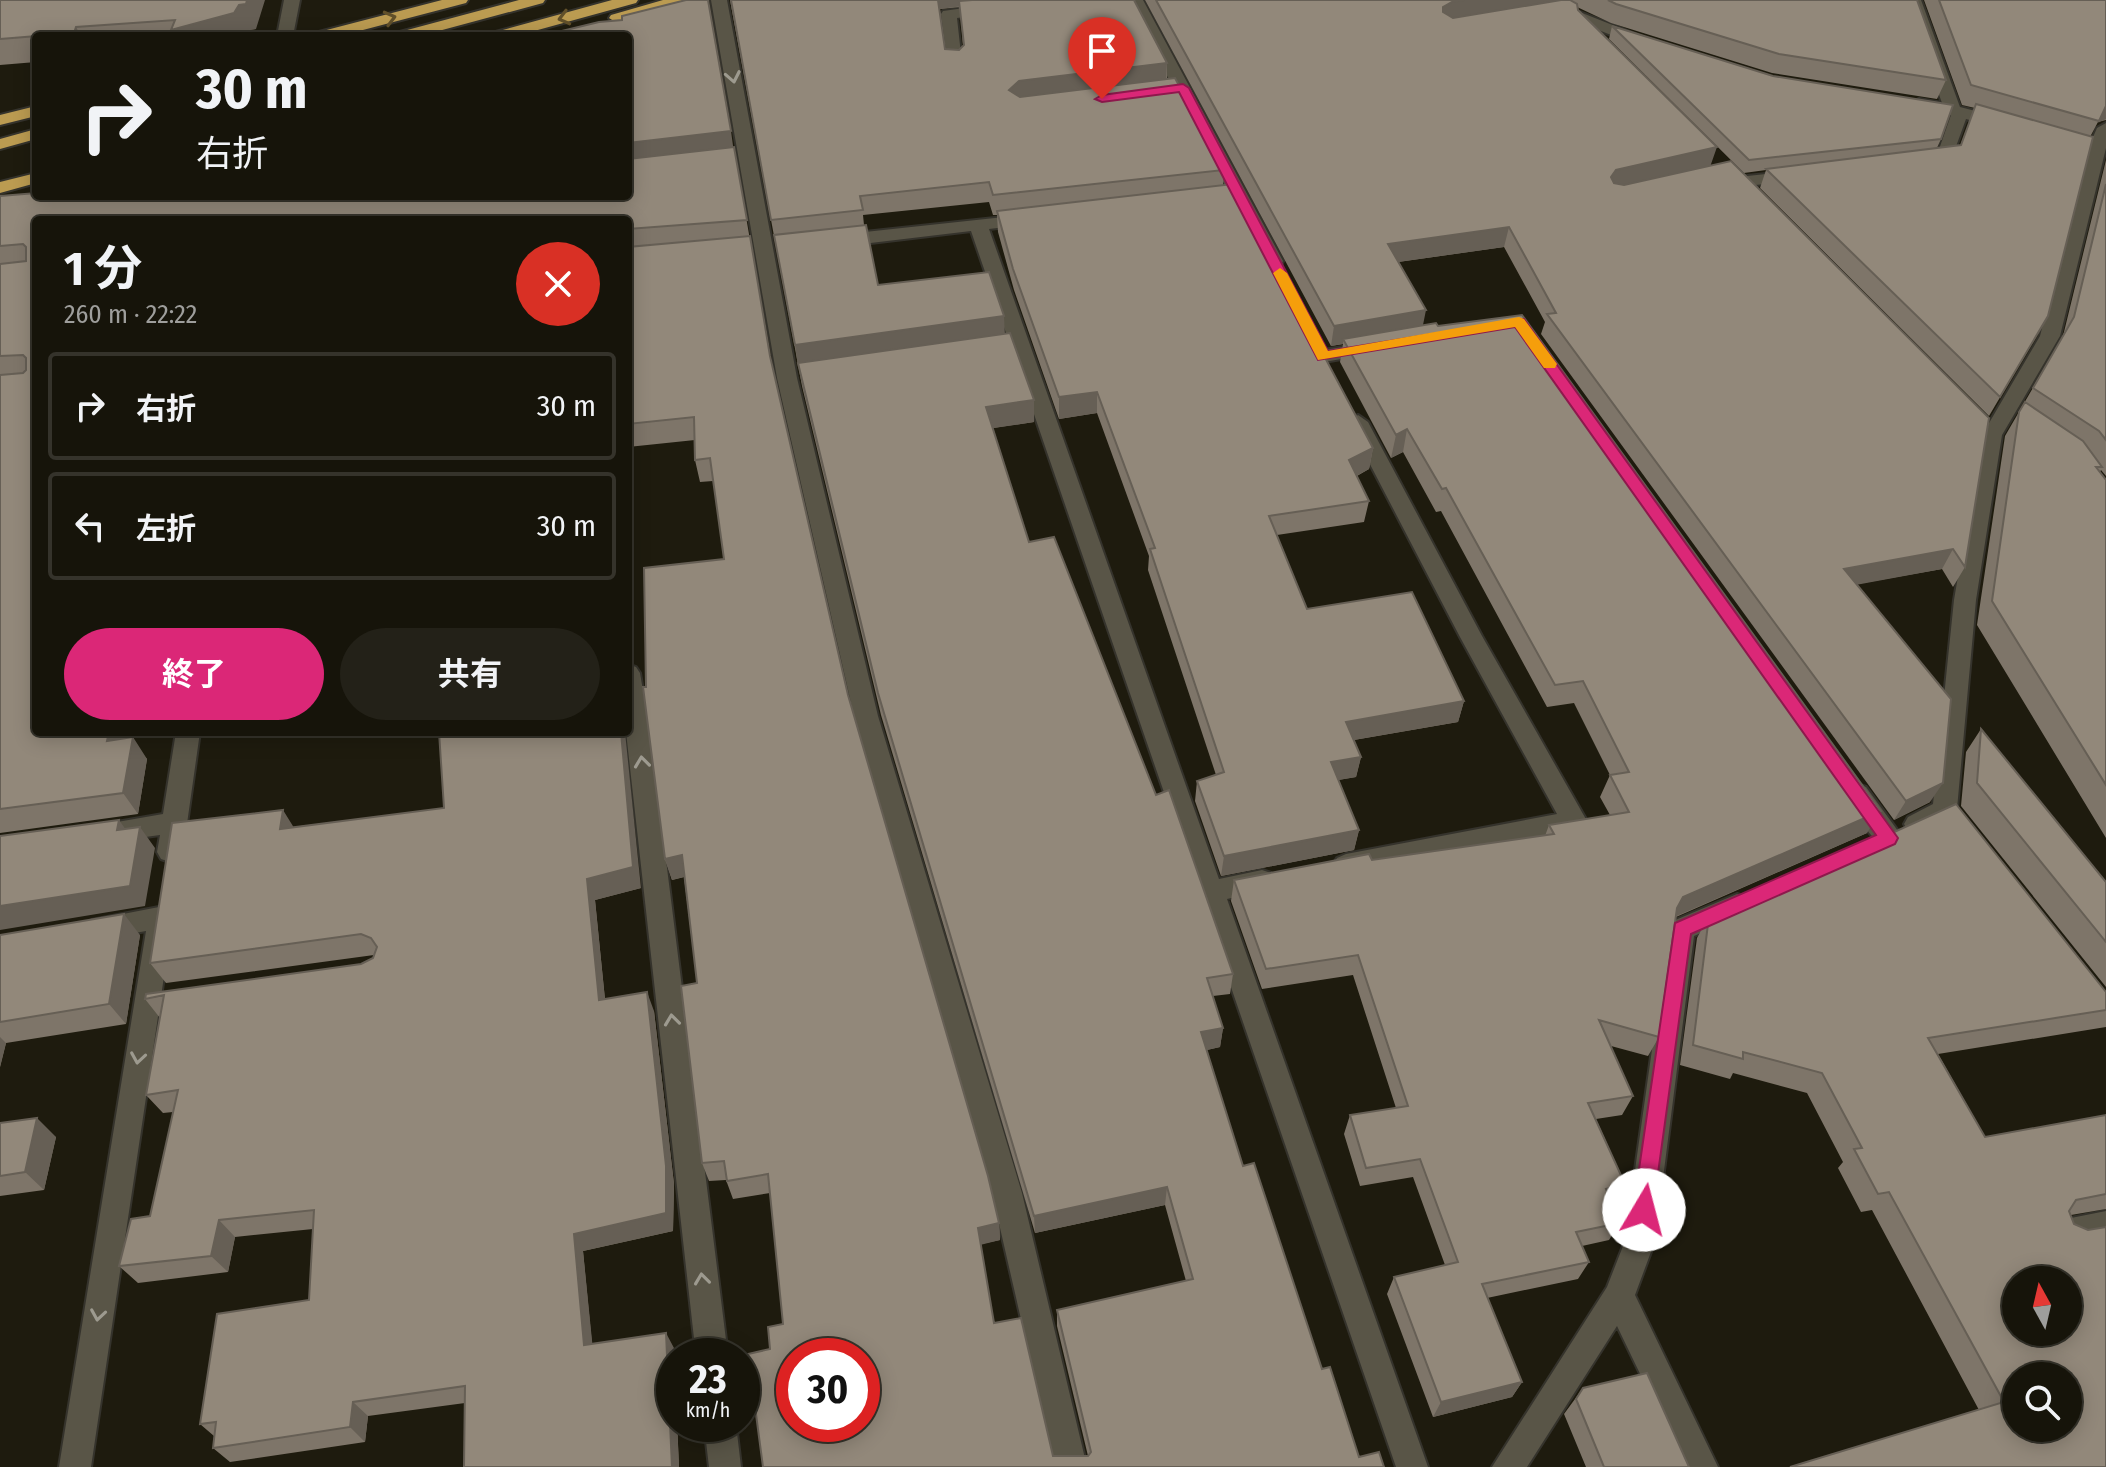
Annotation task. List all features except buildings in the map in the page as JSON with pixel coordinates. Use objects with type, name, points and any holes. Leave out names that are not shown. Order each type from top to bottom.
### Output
[{"type":"highway","points":[[336,32],[460,0]]},
{"type":"highway","points":[[417,32],[537,0]]},
{"type":"highway","points":[[513,32],[630,0]]},
{"type":"highway","points":[[568,32],[680,0]]},
{"type":"highway","points":[[0,120],[32,112]]},
{"type":"highway","points":[[0,144],[32,135]]},
{"type":"highway","points":[[0,172],[32,163]]},
{"type":"highway","points":[[0,188],[32,179]]},
{"type":"street","points":[[286,32],[292,0]]},
{"type":"street","points":[[719,0],[741,161],[794,377],[866,716],[1007,1193],[1071,1467]]},
{"type":"street","points":[[1135,0],[1175,89],[1232,197],[1282,276]]},
{"type":"street","points":[[1912,163],[1944,159],[1957,111],[1913,0]]},
{"type":"street","points":[[954,63],[949,14],[1010,7]]},
{"type":"street","points":[[1558,7],[1598,42]]},
{"type":"street","points":[[1558,7],[1604,29],[1660,48]]},
{"type":"street","points":[[1907,103],[1957,111],[2021,129]]},
{"type":"street","points":[[1964,833],[1945,809],[1965,600],[1987,430],[2012,415],[2050,336],[2097,145]]},
{"type":"street","points":[[1760,204],[1733,177],[1817,173]]},
{"type":"street","points":[[811,244],[1055,217]]},
{"type":"street","points":[[978,225],[1011,346],[1211,891],[1412,1467]]},
{"type":"street","points":[[1310,330],[1471,637],[1574,821],[1317,871]]},
{"type":"street","points":[[1324,356],[1399,343]]},
{"type":"street","points":[[632,697],[710,1338]]},
{"type":"street","points":[[75,1467],[187,736]]},
{"type":"street","points":[[1842,773],[1889,838]]},
{"type":"street","points":[[1861,850],[1945,809]]},
{"type":"street","points":[[79,836],[174,823]]},
{"type":"street","points":[[1211,891],[1287,876]]},
{"type":"street","points":[[1508,1467],[1619,1296],[1640,1241],[1682,929],[1765,892]]},
{"type":"street","points":[[72,932],[163,896]]},
{"type":"street","points":[[147,1001],[177,997]]},
{"type":"street","points":[[2066,1231],[2106,1225]]},
{"type":"street","points":[[1619,1296],[1702,1467]]},
{"type":"street","points":[[722,1442],[725,1467]]},
{"type":"slow traffic","points":[[1280,273],[1324,356],[1519,322],[1550,364]]},
{"type":"route","points":[[1102,99],[1183,88],[1324,356],[1519,322],[1889,838],[1682,929],[1644,1210]]}]
